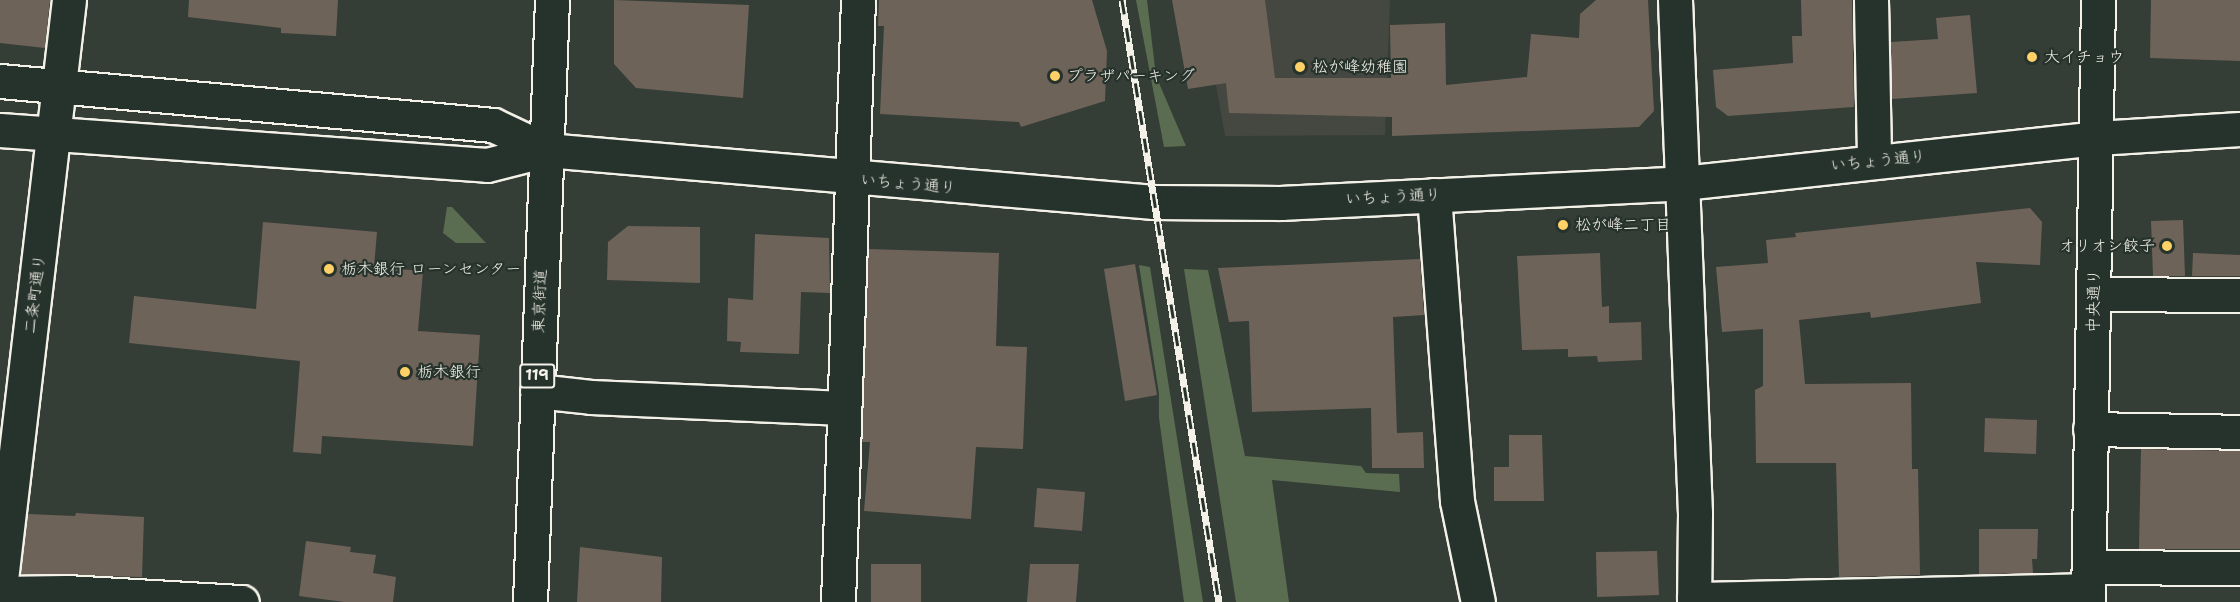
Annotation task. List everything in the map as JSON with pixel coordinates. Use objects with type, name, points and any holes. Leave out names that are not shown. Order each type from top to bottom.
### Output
[{"type":"main road","name":"二条町通り","points":[[0,588],[69,0]]},
{"type":"main road","name":"東京街道","points":[[530,602],[552,0]]},
{"type":"main road","points":[[838,602],[858,0]]},
{"type":"main road","points":[[1675,0],[1683,183],[1694,600],[2088,586],[2240,568]]},
{"type":"main road","points":[[1870,0],[1874,161]]},
{"type":"main road","name":"中央通り","points":[[2088,586],[2098,0]]},
{"type":"main road","points":[[0,81],[493,125],[546,150]]},
{"type":"main road","name":"いちょう通り","points":[[546,150],[852,179],[1154,202],[1281,203],[1683,183],[2097,138],[2240,129]]},
{"type":"main road","points":[[0,130],[487,165],[546,150]]},
{"type":"main road","points":[[1434,195],[1457,501],[1478,602]]},
{"type":"main road","points":[[2094,294],[2240,295]]},
{"type":"main road","points":[[537,391],[591,397],[844,408]]},
{"type":"main road","points":[[2090,429],[2240,432]]},
{"type":"main road","points":[[0,593],[242,602]]},
{"type":"shaded area","name":"松が峰幼稚園","points":[[1201,0],[1390,0],[1385,135],[1225,136]]},
{"type":"green space","points":[[1136,0],[1147,0],[1156,76],[1186,146],[1164,147]]},
{"type":"green space","points":[[447,207],[452,207],[486,243],[456,243],[443,233]]},
{"type":"green space","points":[[1139,265],[1150,267],[1203,602],[1184,602],[1159,418],[1159,394]]},
{"type":"green space","points":[[1184,269],[1208,270],[1245,456],[1361,466],[1366,473],[1399,474],[1400,492],[1272,480],[1289,602],[1236,602]]},
{"type":"building","points":[[0,0],[50,0],[45,48],[0,43]]},
{"type":"building","points":[[189,0],[338,0],[336,36],[281,33],[281,28],[188,17]]},
{"type":"building","points":[[614,0],[749,5],[743,98],[636,88],[614,64]]},
{"type":"building","points":[[879,0],[1092,0],[1107,51],[1105,101],[1021,127],[1019,122],[880,114],[884,26],[878,26]]},
{"type":"building","points":[[1172,0],[1265,0],[1275,78],[1391,78],[1390,25],[1445,23],[1446,85],[1527,77],[1531,34],[1579,38],[1580,14],[1596,0],[1648,0],[1654,111],[1639,127],[1392,136],[1392,117],[1229,113],[1226,83],[1188,89]]},
{"type":"building","points":[[1801,0],[1852,0],[1854,107],[1728,116],[1716,107],[1713,70],[1793,63],[1792,36],[1802,36]]},
{"type":"building","points":[[2151,0],[2240,0],[2240,61],[2150,58]]},
{"type":"building","points":[[1970,15],[1977,93],[1892,99],[1891,42],[1938,39],[1936,18]]},
{"type":"building","points":[[2030,208],[2042,222],[2040,265],[1976,262],[1981,303],[1871,318],[1870,312],[1799,320],[1805,384],[1911,383],[1912,469],[1918,469],[1920,575],[1839,577],[1836,463],[1756,463],[1755,390],[1763,386],[1763,329],[1722,332],[1716,267],[1768,263],[1766,240],[1796,237],[1795,233]]},
{"type":"building","points":[[2183,220],[2185,276],[2153,276],[2151,221]]},
{"type":"building","points":[[263,222],[377,232],[374,267],[423,271],[418,331],[480,335],[473,446],[322,436],[321,454],[293,452],[300,361],[129,343],[134,296],[256,309]]},
{"type":"building","points":[[628,226],[700,227],[700,283],[607,280],[608,242]]},
{"type":"building","points":[[755,234],[829,238],[830,293],[801,292],[799,354],[740,352],[741,342],[727,341],[728,298],[753,300]]},
{"type":"building","points":[[868,249],[999,253],[996,346],[1027,347],[1023,449],[976,447],[971,519],[864,511],[870,442],[862,442]]},
{"type":"building","points":[[1600,253],[1602,307],[1609,306],[1609,323],[1641,322],[1642,360],[1598,362],[1597,356],[1568,357],[1568,349],[1522,350],[1517,256]]},
{"type":"building","points":[[2193,253],[2240,255],[2240,276],[2192,276]]},
{"type":"building","points":[[1420,259],[1424,315],[1393,317],[1397,433],[1423,432],[1424,468],[1372,468],[1371,408],[1252,412],[1249,321],[1229,322],[1218,268]]},
{"type":"building","points":[[1135,264],[1157,395],[1125,401],[1104,269]]},
{"type":"building","points":[[1985,418],[2037,420],[2036,454],[1984,452]]},
{"type":"building","points":[[1509,435],[1542,435],[1544,501],[1494,501],[1494,467],[1509,467]]},
{"type":"building","points":[[2141,449],[2240,451],[2240,549],[2139,549]]},
{"type":"building","points":[[1037,488],[1085,492],[1082,531],[1034,527]]},
{"type":"building","points":[[76,513],[144,517],[142,577],[21,574],[28,514],[75,516]]},
{"type":"building","points":[[1979,529],[2038,529],[2037,559],[2032,559],[2033,573],[1979,574]]},
{"type":"building","points":[[306,541],[351,547],[350,552],[376,555],[373,573],[396,577],[393,602],[344,602],[299,596]]},
{"type":"building","points":[[580,547],[662,557],[661,602],[577,602]]},
{"type":"building","points":[[1657,551],[1659,595],[1597,597],[1596,552]]},
{"type":"building","points":[[871,564],[921,564],[921,602],[871,602]]},
{"type":"building","points":[[1030,564],[1079,564],[1076,602],[1027,602]]},
{"type":"railway","points":[[1122,0],[1219,602]]},
{"type":"place","name":"大イチョウ","points":[[2032,57]]},
{"type":"place","name":"松が峰幼稚園","points":[[1300,67]]},
{"type":"place","name":"プラザパーキング","points":[[1055,76]]},
{"type":"place","name":"松が峰二丁目","points":[[1563,225]]},
{"type":"place","name":"オリオン餃子","points":[[2167,246]]},
{"type":"place","name":"栃木銀行 ローンセンター","points":[[329,269]]},
{"type":"place","name":"栃木銀行","points":[[405,372]]}]
